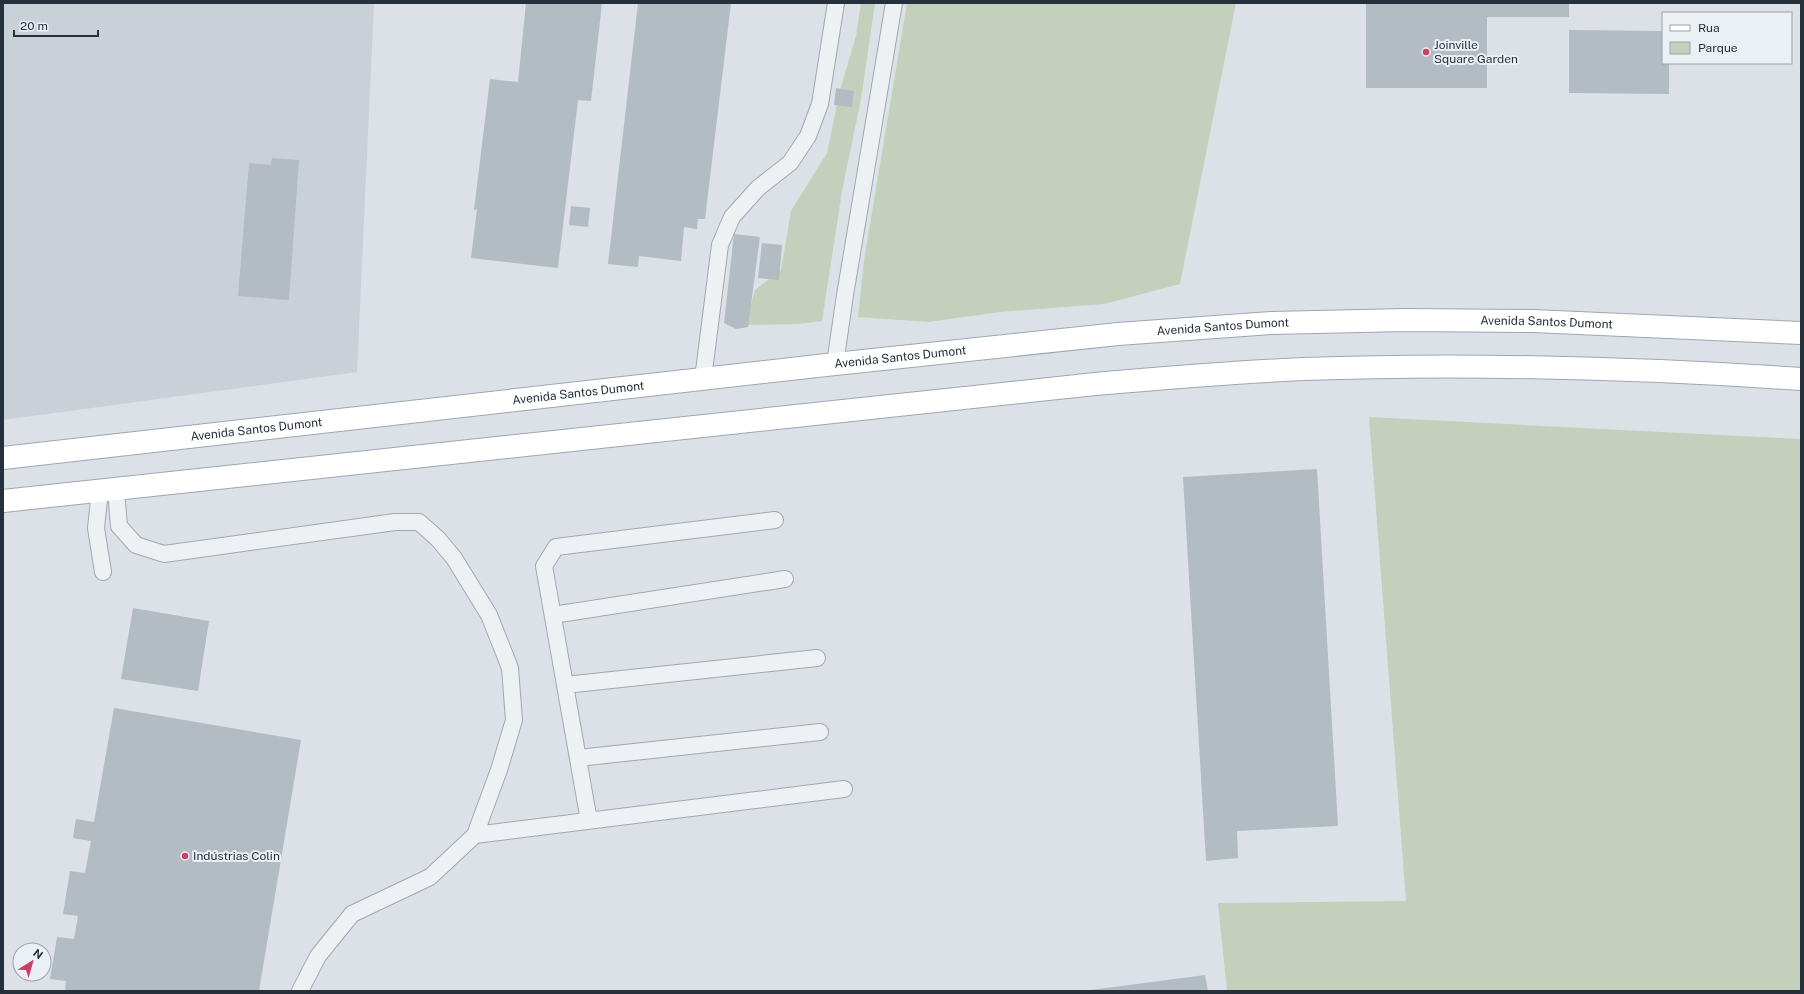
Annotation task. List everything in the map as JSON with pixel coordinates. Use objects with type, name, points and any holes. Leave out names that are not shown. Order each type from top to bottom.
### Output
[{"type":"main road","name":"Avenida Santos Dumont","points":[[3,458],[835,364],[1118,334],[1271,324],[1406,320],[1533,321],[1801,332]]},
{"type":"main road","points":[[3,501],[108,491],[1087,384],[1196,375],[1304,369],[1514,367],[1801,379]]},
{"type":"lane","points":[[703,380],[720,245],[732,217],[758,188],[790,163],[808,136],[820,104],[836,3]]},
{"type":"lane","points":[[835,364],[894,3]]},
{"type":"lane","points":[[103,572],[96,528],[108,491]]},
{"type":"lane","points":[[108,491],[119,526],[136,545],[164,554],[395,522],[419,522],[438,539],[454,558],[489,615],[510,668],[514,720],[499,770],[475,835],[430,877],[352,914],[318,956],[300,991]]},
{"type":"lane","points":[[589,821],[544,566],[556,547],[775,520]]},
{"type":"lane","points":[[553,615],[785,579]]},
{"type":"lane","points":[[565,685],[817,658]]},
{"type":"lane","points":[[578,758],[820,732]]},
{"type":"lane","points":[[475,835],[844,789]]},
{"type":"shaded area","points":[[3,3],[374,3],[357,372],[3,420]]},
{"type":"green space","points":[[861,3],[875,3],[861,99],[842,191],[822,321],[799,324],[745,325],[755,290],[781,270],[791,211],[827,153],[840,90],[856,36]]},
{"type":"green space","points":[[907,3],[1236,3],[1180,284],[1104,304],[1000,312],[928,322],[858,317],[864,260]]},
{"type":"green space","points":[[1369,417],[1801,439],[1801,991],[1227,991],[1218,903],[1406,901]]},
{"type":"building","points":[[526,3],[602,3],[591,101],[578,100],[558,268],[471,258],[477,209],[474,210],[490,79],[518,82]]},
{"type":"building","points":[[638,3],[731,3],[705,219],[698,219],[697,229],[684,227],[681,261],[639,256],[638,267],[608,264]]},
{"type":"building","name":"Joinville Square Garden","points":[[1366,3],[1569,3],[1569,17],[1487,17],[1487,88],[1366,88]]},
{"type":"building","points":[[1569,30],[1662,31],[1662,64],[1669,64],[1669,94],[1569,93]]},
{"type":"building","points":[[836,88],[854,91],[852,107],[834,105]]},
{"type":"building","points":[[272,158],[299,160],[289,300],[238,296],[249,163],[271,165]]},
{"type":"building","points":[[571,206],[590,208],[588,227],[569,225]]},
{"type":"building","points":[[734,234],[760,237],[748,327],[736,329],[724,323]]},
{"type":"building","points":[[762,243],[782,245],[779,280],[758,278]]},
{"type":"building","points":[[1317,469],[1338,826],[1237,831],[1238,858],[1206,861],[1183,477]]},
{"type":"building","points":[[133,608],[209,621],[198,691],[121,679]]},
{"type":"building","name":"Indústrias Colin","points":[[114,708],[301,740],[259,991],[65,991],[66,981],[52,979],[52,967],[57,937],[74,939],[78,916],[63,914],[70,871],[85,873],[91,841],[73,838],[76,819],[94,822]]},
{"type":"building","points":[[1205,975],[1208,991],[1091,991],[1091,990]]},
{"type":"place","name":"Joinville Square Garden","points":[[1426,52]]},
{"type":"place","name":"Indústrias Colin","points":[[185,856]]}]
